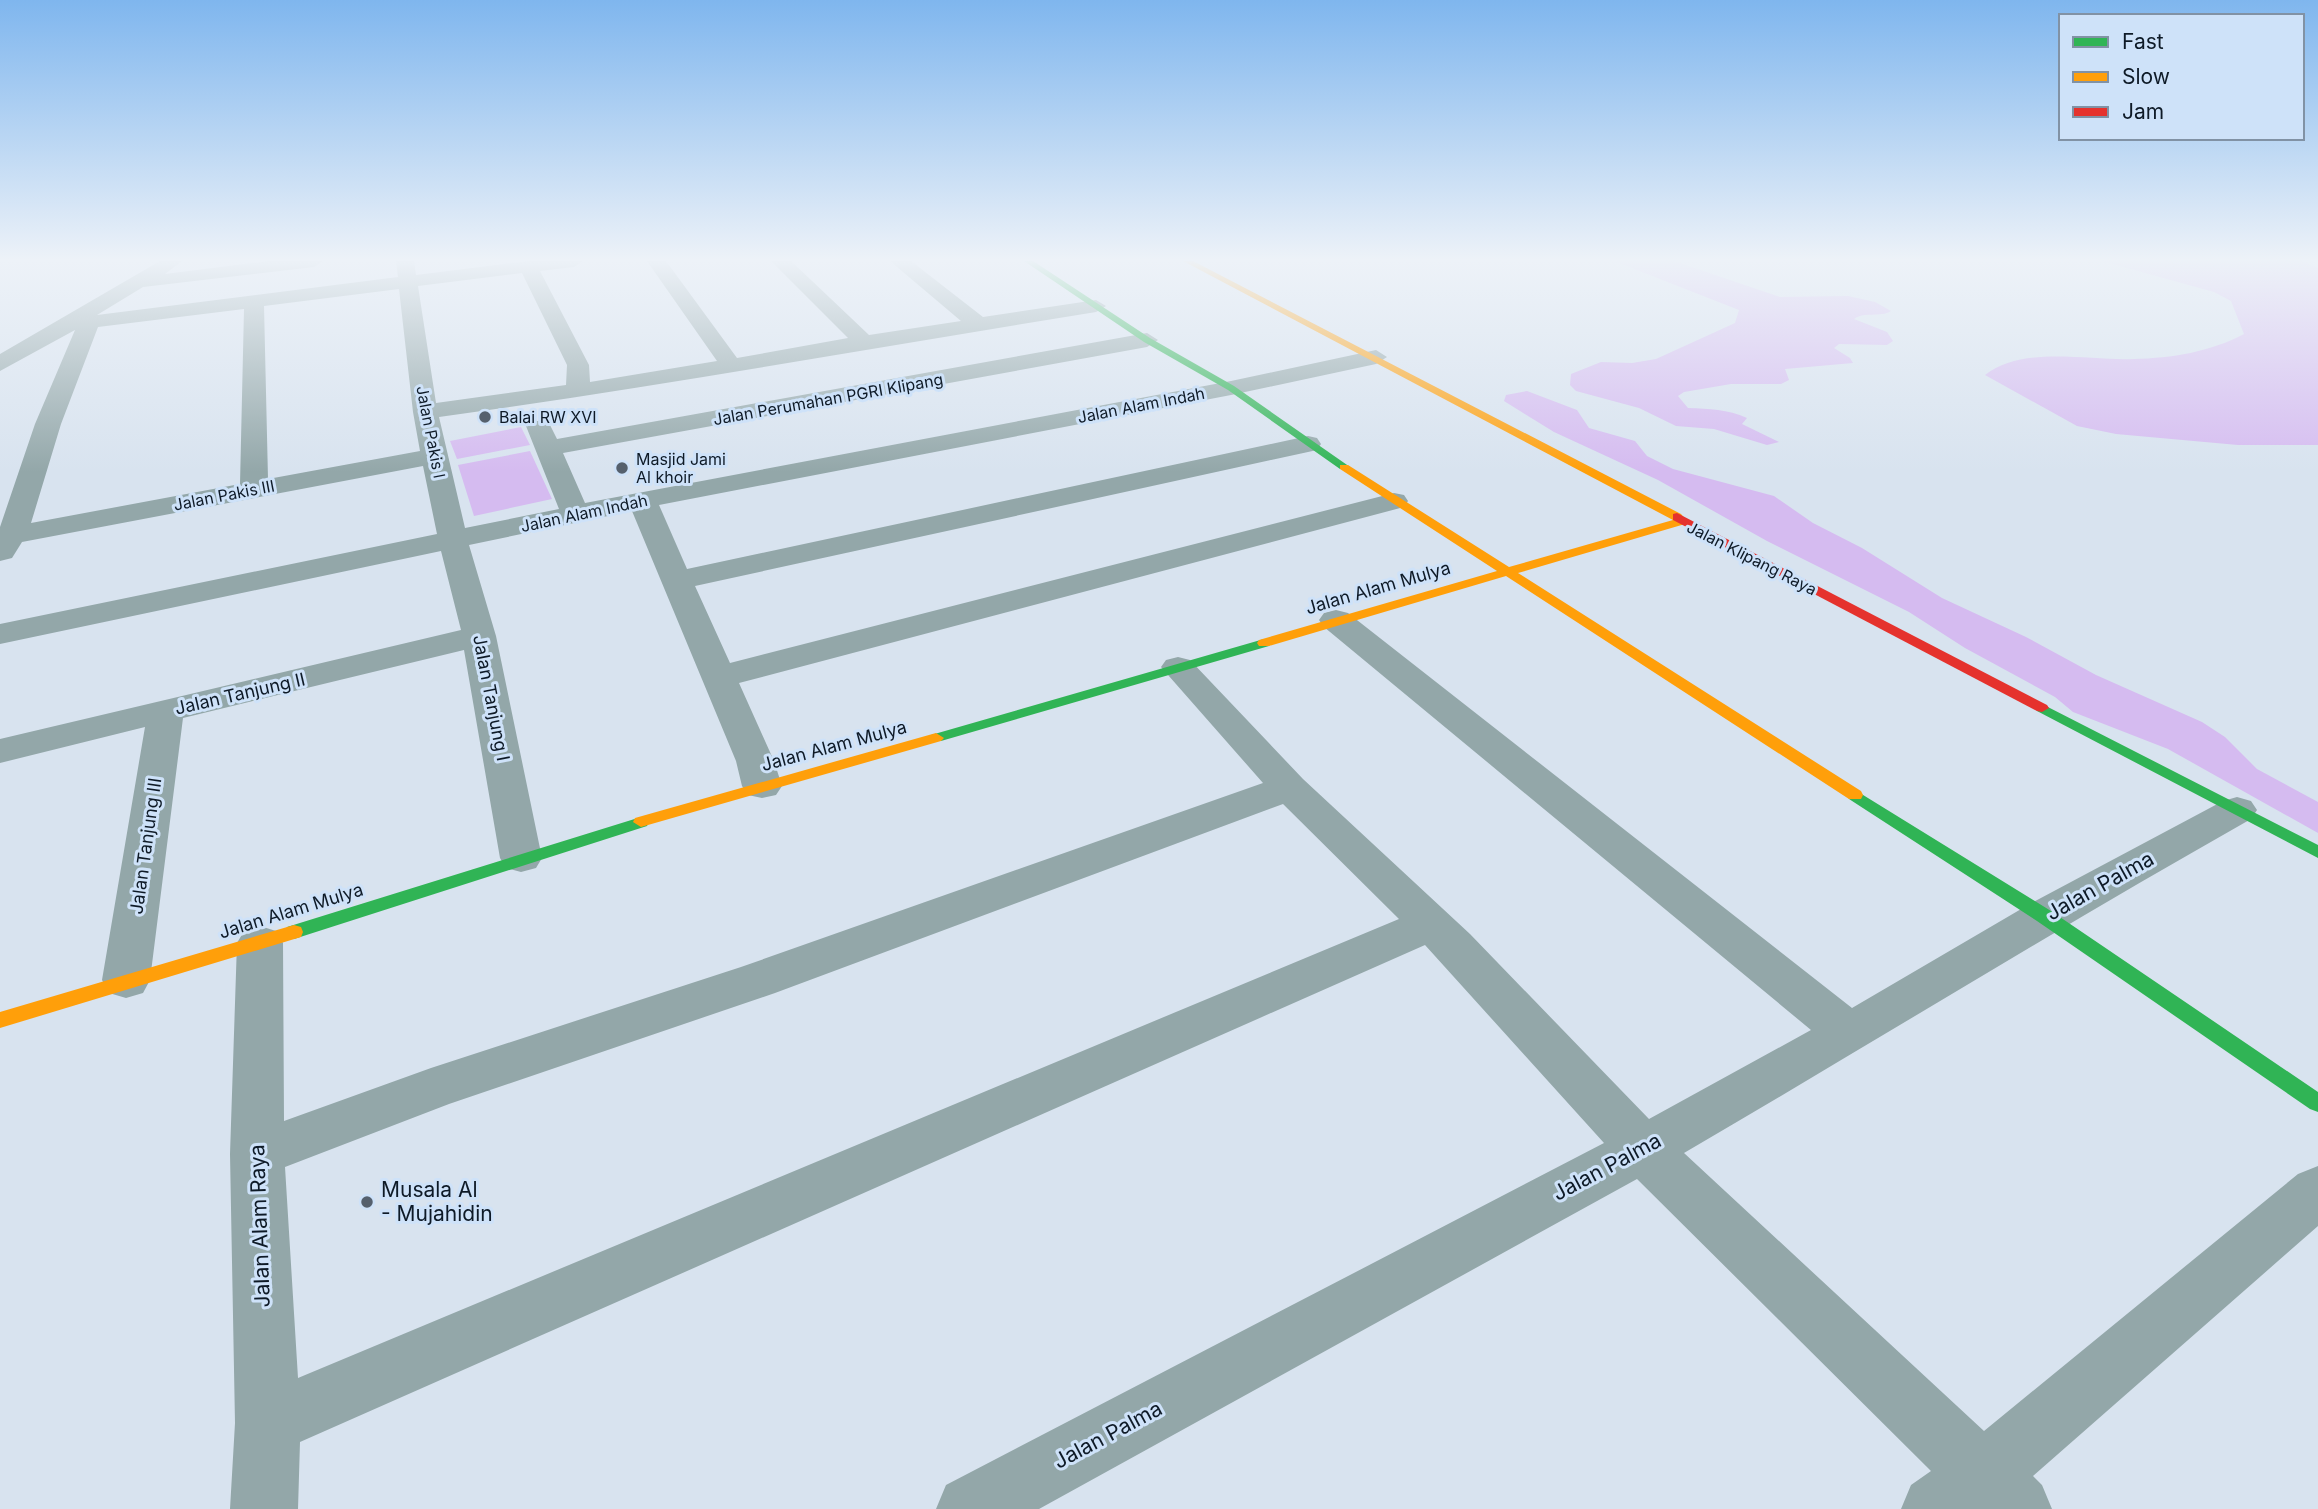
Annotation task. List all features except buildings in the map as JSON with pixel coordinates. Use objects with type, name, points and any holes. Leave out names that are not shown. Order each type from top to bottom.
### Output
[{"type":"street","points":[[4,359],[62,331]]},
{"type":"street","points":[[6,544],[48,424],[76,331]]},
{"type":"street","points":[[254,331],[254,490]]},
{"type":"street","name":"Jalan Pakis I","points":[[414,331],[425,412],[453,540]]},
{"type":"street","points":[[561,331],[578,365],[578,390]]},
{"type":"street","points":[[707,331],[731,365]]},
{"type":"street","points":[[853,331],[864,342]]},
{"type":"street","points":[[425,412],[578,390],[927,331]]},
{"type":"street","points":[[1134,331],[1231,388],[1308,444],[1394,501],[2044,916],[2318,1103]]},
{"type":"street","name":"Jalan Klipang Raya","points":[[1324,331],[1681,521],[2318,852]]},
{"type":"street","name":"Jalan Perumahan PGRI Klipang","points":[[549,448],[1147,340]]},
{"type":"street","name":"Jalan Alam Indah","points":[[0,634],[642,500],[1376,358]]},
{"type":"street","points":[[526,396],[575,514]]},
{"type":"street","points":[[678,580],[1308,444]]},
{"type":"street","name":"Jalan Pakis III","points":[[6,544],[254,490],[435,456]]},
{"type":"street","points":[[642,500],[719,677],[762,786]]},
{"type":"street","points":[[719,677],[1124,569],[1394,501]]},
{"type":"street","name":"Jalan Alam Mulya","points":[[0,1020],[126,980],[260,943],[521,858],[762,786],[1019,715],[1681,521]]},
{"type":"street","name":"Jalan Tanjung I","points":[[453,540],[479,636],[521,858]]},
{"type":"street","points":[[1336,620],[1849,1033]]},
{"type":"street","name":"Jalan Tanjung II","points":[[0,751],[479,636]]},
{"type":"street","points":[[1178,667],[1289,788],[1430,924],[1979,1497],[2318,1191]]},
{"type":"street","name":"Jalan Tanjung III","points":[[126,980],[166,711]]},
{"type":"street","points":[[257,1154],[430,1089],[758,980],[1289,788]]},
{"type":"street","name":"Jalan Palma","points":[[970,1509],[1643,1149],[1849,1033],[2044,916],[2237,810]]},
{"type":"street","points":[[268,1423],[1430,924]]},
{"type":"street","name":"Jalan Alam Raya","points":[[260,943],[257,1154],[268,1423],[264,1509]]},
{"type":"shaded area","points":[[1717,331],[1886,331],[1893,341],[1887,345],[1839,344],[1834,348],[1853,363],[1785,369],[1789,380],[1781,384],[1731,384],[1684,392],[1678,396],[1688,408],[1725,411],[1747,418],[1742,424],[1779,442],[1767,445],[1714,429],[1676,426],[1639,408],[1576,391],[1570,385],[1571,374],[1601,362],[1632,363],[1656,359]]},
{"type":"shaded area","points":[[2243,331],[2318,331],[2318,445],[2238,445],[2116,434],[2077,426],[1985,375],[2000,366],[2037,357],[2134,359],[2177,355],[2204,350],[2244,334]]},
{"type":"shaded area","points":[[1527,391],[1577,410],[1589,428],[1635,441],[1647,456],[1673,469],[1774,496],[1813,523],[1862,548],[1942,598],[2026,637],[2096,675],[2202,722],[2225,737],[2257,769],[2318,802],[2318,833],[2168,749],[2073,712],[2055,697],[1965,648],[1909,612],[1767,541],[1658,480],[1554,432],[1504,401],[1506,395]]},
{"type":"shaded area","points":[[521,427],[530,445],[457,459],[450,441]]},
{"type":"shaded area","points":[[530,451],[552,499],[474,516],[458,465]]},
{"type":"traffic: fast","points":[[1134,331],[1231,388],[1344,467]]},
{"type":"traffic: fast","points":[[936,738],[1264,643]]},
{"type":"traffic: fast","points":[[2042,708],[2318,852]]},
{"type":"traffic: fast","points":[[1855,795],[2044,916],[2318,1103]]},
{"type":"traffic: fast","points":[[294,932],[641,822]]},
{"type":"traffic: slow","points":[[1322,331],[1677,517]]},
{"type":"traffic: slow","points":[[1344,467],[1855,795]]},
{"type":"traffic: slow","points":[[1264,643],[1681,521]]},
{"type":"traffic: slow","points":[[641,822],[936,738]]},
{"type":"traffic: slow","points":[[0,1020],[294,932]]},
{"type":"traffic: jam","points":[[1677,517],[2042,708]]},
{"type":"place","name":"Balai RW XVI","points":[[485,417]]},
{"type":"place","name":"Masjid Jami Al khoir","points":[[622,468]]},
{"type":"place","name":"Musala Al - Mujahidin","points":[[367,1202]]}]
